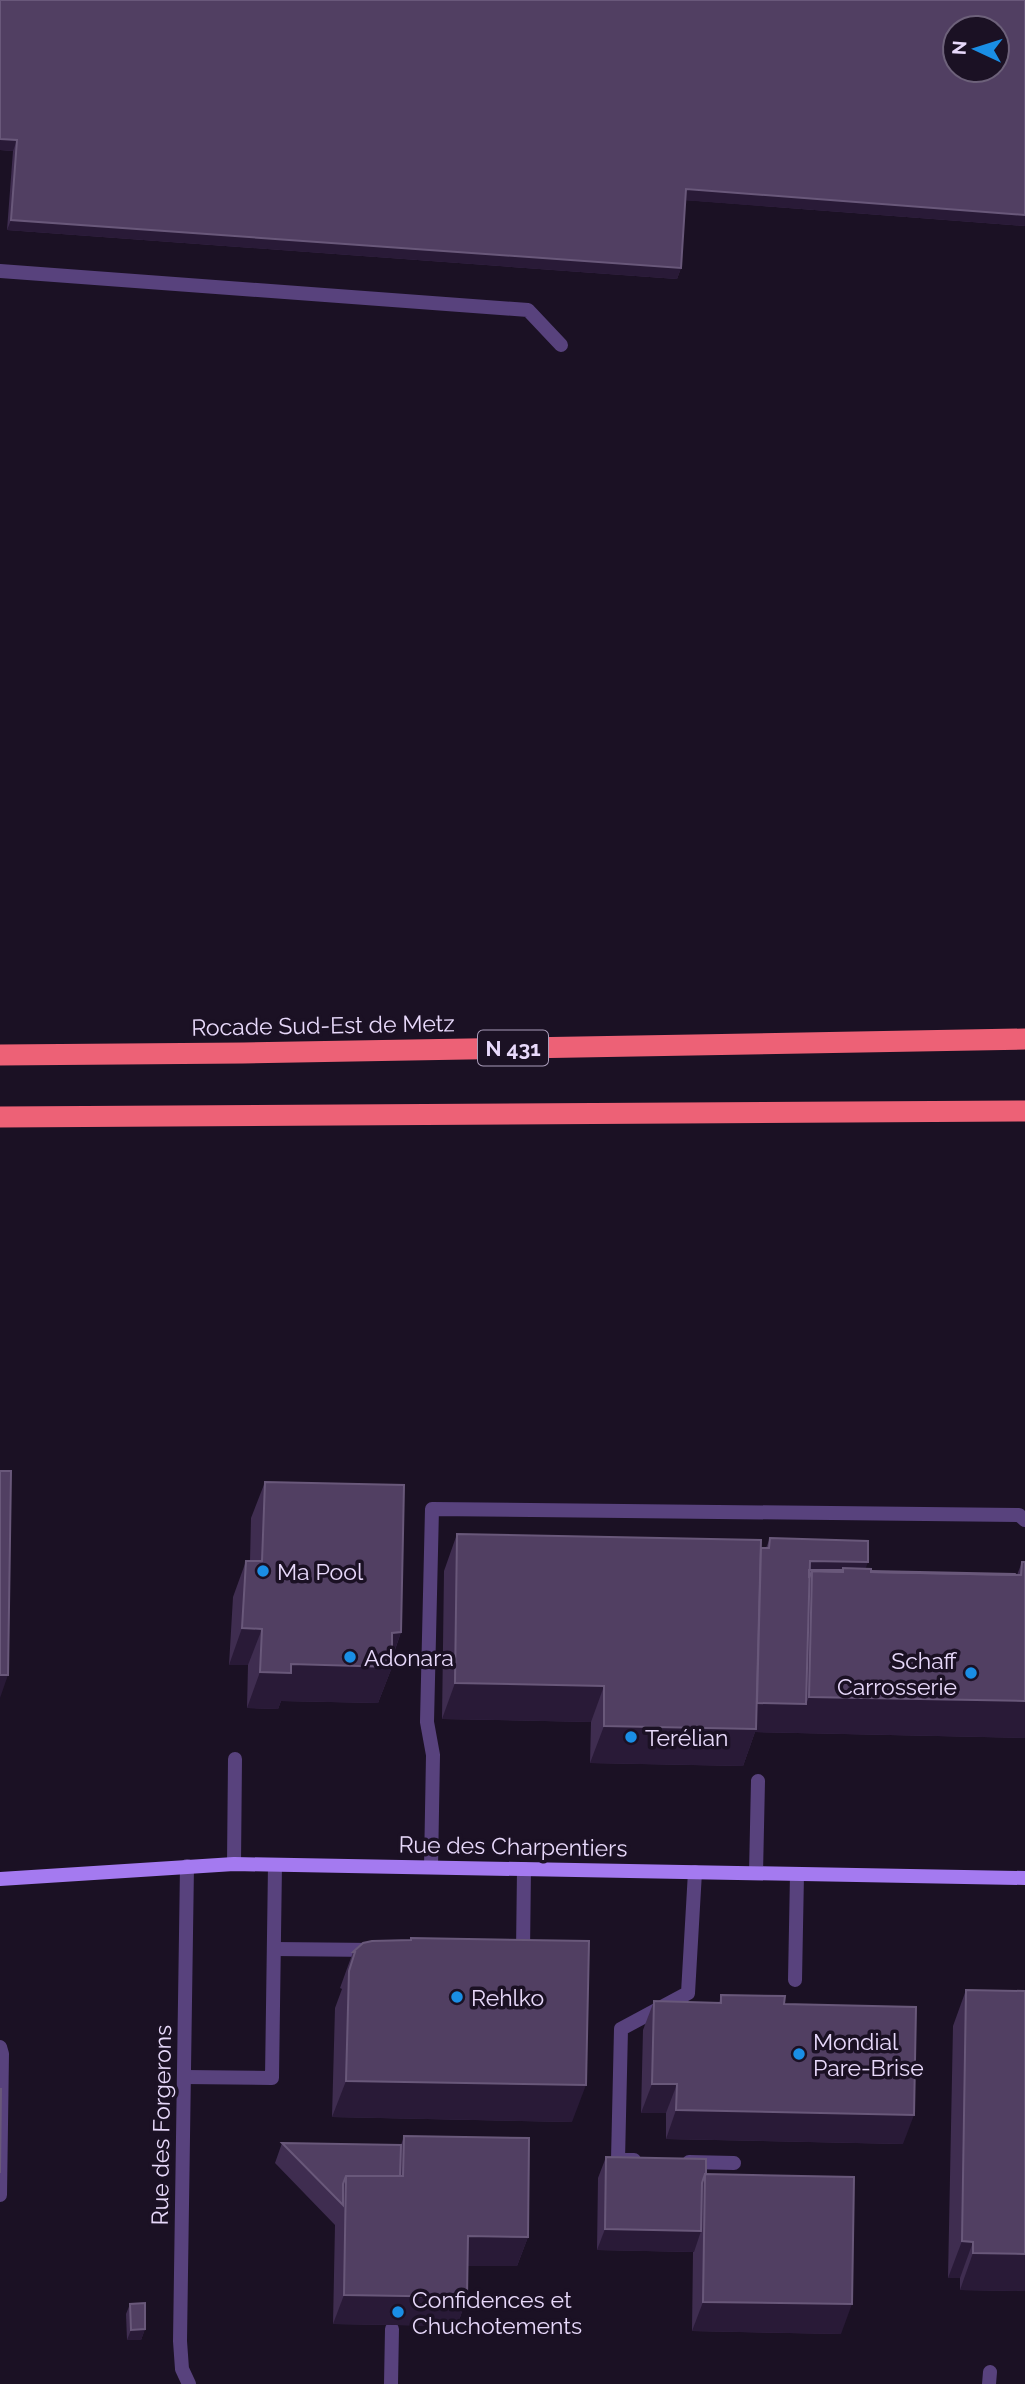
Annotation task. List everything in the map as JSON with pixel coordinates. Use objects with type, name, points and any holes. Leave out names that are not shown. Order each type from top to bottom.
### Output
[{"type":"highway","name":"Rocade Sud-Est de Metz","points":[[0,1055],[1025,1039]]},
{"type":"highway","points":[[0,1117],[1025,1111]]},
{"type":"street","points":[[0,271],[528,310],[561,345]]},
{"type":"street","points":[[431,1867],[433,1755],[427,1722],[432,1509],[1019,1515],[1025,1520]]},
{"type":"street","points":[[234,1864],[235,1759]]},
{"type":"street","points":[[756,1873],[758,1781]]},
{"type":"street","name":"Rue des Charpentiers","points":[[0,1879],[234,1864],[1025,1878]]},
{"type":"street","points":[[184,2077],[272,2078],[275,1865]]},
{"type":"street","name":"Rue des Forgerons","points":[[187,1866],[180,2341],[182,2368],[189,2384]]},
{"type":"street","points":[[495,1950],[523,1951],[524,1869]]},
{"type":"street","points":[[643,2161],[618,2160],[621,2029],[688,1993],[695,1872]]},
{"type":"street","points":[[795,1980],[797,1874]]},
{"type":"street","points":[[274,1949],[385,1950]]},
{"type":"street","points":[[0,2047],[0,2195]]},
{"type":"street","points":[[669,2161],[734,2163]]},
{"type":"street","points":[[391,2384],[392,2329]]},
{"type":"building","points":[[0,0],[1025,0],[1025,215],[686,189],[681,268],[11,220],[17,140],[0,139]]},
{"type":"building","points":[[0,1471],[11,1471],[8,1675],[0,1675]]},
{"type":"building","points":[[265,1482],[404,1485],[401,1632],[392,1633],[392,1667],[291,1664],[291,1673],[260,1672],[262,1629],[242,1628],[246,1561],[262,1561]]},
{"type":"building","points":[[457,1534],[761,1540],[756,1729],[604,1726],[604,1686],[455,1683]]},
{"type":"building","points":[[770,1538],[868,1541],[868,1562],[810,1561],[806,1704],[757,1703],[761,1548],[769,1548]]},
{"type":"building","points":[[1022,1562],[1025,1562],[1025,1701],[809,1697],[812,1571],[843,1572],[843,1568],[871,1569],[871,1572],[1021,1575]]},
{"type":"building","points":[[809,1570],[842,1572],[812,1571],[809,1578]]},
{"type":"building","points":[[871,1572],[1015,1574],[1016,1575]]},
{"type":"building","points":[[411,1938],[589,1941],[586,2085],[346,2081],[349,1971],[353,1952],[363,1943]]},
{"type":"building","points":[[966,1990],[1025,1991],[1025,2254],[973,2253],[973,2242],[962,2241]]},
{"type":"building","points":[[721,1995],[785,1996],[784,2004],[916,2007],[914,2115],[676,2110],[677,2084],[652,2084],[654,2001],[721,2003]]},
{"type":"building","points":[[0,2089],[1,2089],[0,2173]]},
{"type":"building","points":[[404,2136],[529,2138],[528,2237],[468,2236],[467,2297],[344,2295],[346,2176],[403,2176]]},
{"type":"building","points":[[282,2143],[401,2145],[400,2176],[346,2176],[343,2184],[343,2205]]},
{"type":"building","points":[[606,2157],[706,2159],[706,2174],[702,2183],[701,2231],[605,2229]]},
{"type":"building","points":[[705,2174],[854,2177],[852,2304],[703,2302]]},
{"type":"building","points":[[145,2303],[145,2329],[131,2330],[130,2304]]},
{"type":"place","name":"Ma Pool","points":[[263,1571]]},
{"type":"place","name":"Adonara","points":[[350,1657]]},
{"type":"place","name":"Schaff Carrosserie","points":[[971,1673]]},
{"type":"place","name":"Terélian","points":[[631,1737]]},
{"type":"place","name":"Rehlko","points":[[457,1997]]},
{"type":"place","name":"Mondial Pare-Brise","points":[[799,2054]]},
{"type":"place","name":"Confidences et Chuchotements","points":[[398,2312]]}]
